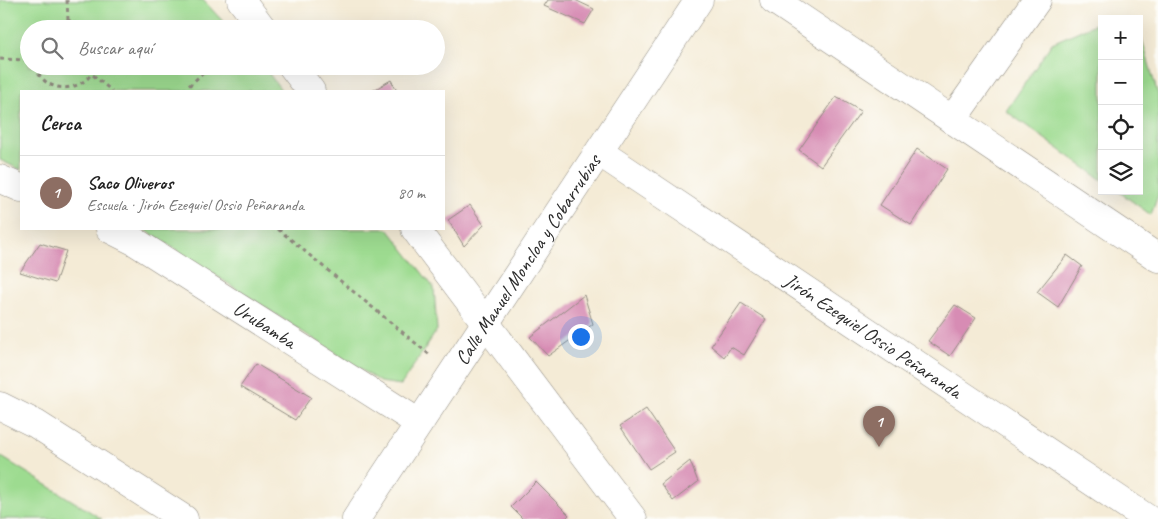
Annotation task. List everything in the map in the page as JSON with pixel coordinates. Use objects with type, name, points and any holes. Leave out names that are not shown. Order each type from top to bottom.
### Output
[{"type":"street","points":[[241,0],[256,20]]},
{"type":"street","name":"Calle Manuel Moncloa y Cobarrubias","points":[[356,519],[699,0]]},
{"type":"street","points":[[774,0],[952,120],[1156,252]]},
{"type":"street","points":[[952,120],[1037,0]]},
{"type":"street","points":[[299,75],[310,90]]},
{"type":"street","name":"Jirón Ezequiel Ossio Peñaranda","points":[[599,152],[1148,519]]},
{"type":"street","points":[[0,179],[20,188]]},
{"type":"street","name":"Urubamba","points":[[112,230],[134,241],[419,423]]},
{"type":"street","points":[[416,230],[633,519]]},
{"type":"street","points":[[0,406],[36,424],[184,519]]},
{"type":"path","points":[[67,0],[68,20]]},
{"type":"path","points":[[0,59],[20,60]]},
{"type":"path","points":[[40,75],[41,78],[58,88],[78,86],[93,75],[111,90]]},
{"type":"path","points":[[184,90],[201,75]]},
{"type":"path","points":[[279,230],[452,374]]},
{"type":"green space","points":[[0,0],[203,0],[222,20],[20,20],[20,75],[270,75],[281,90],[20,90],[20,170],[0,160]]},
{"type":"green space","points":[[1098,23],[1098,177],[1006,111],[1052,43]]},
{"type":"green space","points":[[1143,43],[1158,95],[1158,195],[1151,215],[1124,195],[1143,195]]},
{"type":"green space","points":[[146,230],[389,230],[434,288],[437,330],[401,385],[380,382]]},
{"type":"green space","points":[[0,456],[102,519],[0,519]]},
{"type":"building","points":[[548,0],[575,0],[594,9],[585,24],[544,6]]},
{"type":"building","points":[[391,80],[396,90],[374,90]]},
{"type":"building","points":[[836,97],[861,111],[821,166],[799,150]]},
{"type":"building","points":[[917,149],[947,169],[911,225],[880,205]]},
{"type":"building","points":[[470,205],[484,225],[464,246],[448,220]]},
{"type":"building","points":[[40,243],[66,251],[55,283],[20,272]]},
{"type":"building","points":[[1067,255],[1082,266],[1058,307],[1037,292]]},
{"type":"building","points":[[584,295],[593,324],[548,356],[530,337]]},
{"type":"building","points":[[741,303],[766,319],[744,355],[731,347],[724,357],[711,346]]},
{"type":"building","points":[[955,305],[976,318],[950,356],[928,341]]},
{"type":"building","points":[[256,364],[311,397],[295,420],[240,387]]},
{"type":"building","points":[[646,409],[675,452],[649,469],[620,426]]},
{"type":"building","points":[[690,461],[698,482],[673,501],[661,484]]},
{"type":"building","points":[[536,482],[569,515],[565,519],[523,519],[511,507]]},
{"type":"place","name":"Saco Oliveros","points":[[879,447]]}]
